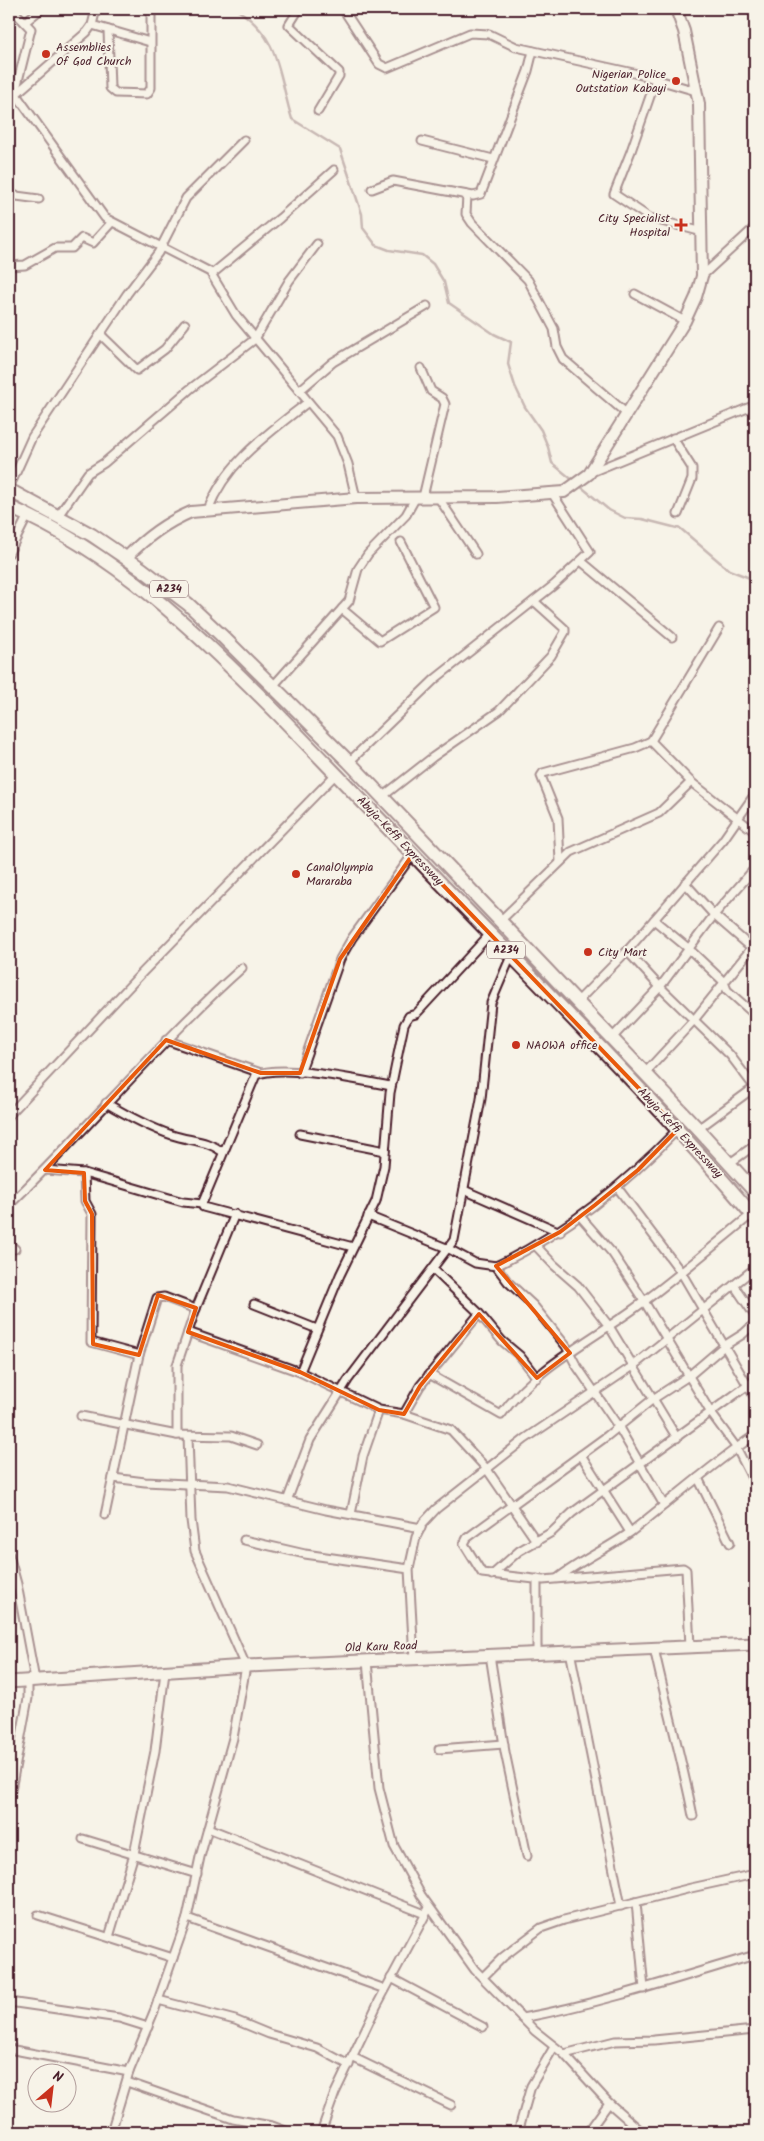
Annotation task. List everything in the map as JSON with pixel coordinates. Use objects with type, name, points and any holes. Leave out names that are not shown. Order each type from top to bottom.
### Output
[{"type":"highway","name":"Abuja-Keffi Expressway","points":[[9,489],[58,516],[126,558],[188,604],[274,686],[349,762],[499,922],[698,1129],[755,1192]]},
{"type":"highway","name":"Abuja-Keffi Expressway","points":[[9,507],[28,515],[82,545],[167,607],[242,678],[678,1129],[754,1216]]},
{"type":"main road","name":"Old Karu Road","points":[[9,1682],[246,1666],[755,1644]]},
{"type":"street","points":[[12,9],[32,31],[15,93]]},
{"type":"street","points":[[25,22],[41,9]]},
{"type":"street","points":[[9,100],[92,26],[96,9]]},
{"type":"street","points":[[108,30],[110,88],[116,93],[148,94],[150,92],[151,9]]},
{"type":"street","points":[[299,9],[289,24],[339,72],[339,76],[318,112]]},
{"type":"street","points":[[343,9],[379,64],[387,68],[470,33],[489,34],[516,47],[656,79],[696,91]]},
{"type":"street","points":[[589,474],[685,321],[696,297],[702,276],[699,231],[699,104],[684,31],[676,9]]},
{"type":"street","points":[[92,26],[150,42]]},
{"type":"street","points":[[372,189],[393,181],[477,197],[481,194],[528,71],[533,51]]},
{"type":"street","points":[[656,79],[614,194],[650,218],[699,231]]},
{"type":"street","points":[[15,93],[105,218],[205,268],[212,274],[236,315],[337,436],[348,464],[356,498]]},
{"type":"street","points":[[9,489],[32,438],[100,334],[161,247],[192,191],[244,140]]},
{"type":"street","points":[[422,141],[493,159]]},
{"type":"street","points":[[212,274],[334,170]]},
{"type":"street","points":[[9,195],[39,200]]},
{"type":"street","points":[[466,195],[466,214],[472,223],[528,280],[554,329],[557,347],[562,359],[627,414]]},
{"type":"street","points":[[9,266],[25,265],[55,248],[69,249],[82,238],[93,243],[112,223]]},
{"type":"street","points":[[702,276],[755,227]]},
{"type":"street","points":[[58,516],[88,473],[104,463],[190,389],[255,339],[289,281],[317,244]]},
{"type":"street","points":[[635,294],[685,321]]},
{"type":"street","points":[[298,391],[333,362],[427,306]]},
{"type":"street","points":[[100,334],[138,370],[165,349],[185,324]]},
{"type":"street","points":[[274,686],[349,601],[358,568],[368,554],[406,515],[419,497],[444,404],[442,398],[431,391],[421,368]]},
{"type":"street","points":[[208,510],[214,493],[246,452],[308,402]]},
{"type":"street","points":[[126,558],[142,541],[168,522],[191,512],[356,498],[497,497],[564,492],[589,474],[755,405]]},
{"type":"street","points":[[673,438],[692,468],[692,479],[678,514]]},
{"type":"street","points":[[349,762],[435,679],[534,601],[590,552],[552,493]]},
{"type":"street","points":[[438,497],[476,554]]},
{"type":"street","points":[[9,553],[10,544],[28,515]]},
{"type":"street","points":[[342,609],[380,641],[434,607],[401,542]]},
{"type":"street","points":[[581,561],[672,637]]},
{"type":"street","points":[[382,797],[433,757],[499,712],[551,656],[565,629],[534,601]]},
{"type":"street","points":[[560,862],[558,818],[541,776],[635,748],[650,741],[719,628]]},
{"type":"street","points":[[650,741],[691,782],[755,832]]},
{"type":"street","points":[[9,1115],[140,975],[336,774]]},
{"type":"street","points":[[499,922],[560,862],[575,850],[643,822],[659,813],[691,782]]},
{"type":"street","points":[[577,1002],[627,951],[654,920],[739,819],[755,794]]},
{"type":"street","points":[[300,1073],[340,959],[352,938],[413,854]]},
{"type":"street","points":[[612,1038],[660,987],[714,915],[755,868]]},
{"type":"street","points":[[645,1073],[694,1020],[753,946],[714,915],[685,883]]},
{"type":"street","points":[[654,920],[688,948],[724,982],[727,990],[755,1015]]},
{"type":"street","points":[[300,1372],[352,1247],[376,1201],[385,1151],[391,1086],[404,1025],[409,1016],[416,1014],[490,934]]},
{"type":"street","points":[[627,951],[660,987],[730,1055],[755,1087],[698,1129]]},
{"type":"street","points":[[287,1501],[310,1440],[340,1393],[454,1240],[481,1100],[491,1003],[511,956]]},
{"type":"street","points":[[9,1205],[45,1170],[196,1009],[242,968]]},
{"type":"street","points":[[166,1040],[261,1072],[318,1074],[391,1086]]},
{"type":"street","points":[[202,1204],[254,1078],[261,1072]]},
{"type":"street","points":[[106,1103],[139,1123],[183,1138],[193,1138],[215,1146],[223,1152]]},
{"type":"street","points":[[368,1216],[449,1249],[475,1263],[496,1266],[560,1232],[638,1170],[678,1129]]},
{"type":"street","points":[[300,1134],[385,1151]]},
{"type":"street","points":[[730,1163],[755,1146]]},
{"type":"street","points":[[45,1170],[84,1173],[183,1202],[202,1204],[203,1207],[235,1214],[352,1247]]},
{"type":"street","points":[[84,1173],[85,1201],[92,1214],[91,1342],[139,1355]]},
{"type":"street","points":[[617,1187],[680,1272],[755,1398]]},
{"type":"street","points":[[464,1190],[560,1232]]},
{"type":"street","points":[[177,1435],[177,1364],[196,1309],[235,1214]]},
{"type":"street","points":[[580,1216],[613,1254],[644,1301],[712,1413],[736,1447],[755,1484]]},
{"type":"street","points":[[429,1374],[501,1415],[524,1388],[644,1301],[754,1216]]},
{"type":"street","points":[[536,1246],[578,1286],[610,1326],[677,1438]]},
{"type":"street","points":[[496,1266],[508,1282],[533,1306],[570,1353],[593,1392],[618,1426],[664,1505]]},
{"type":"street","points":[[414,1659],[409,1569],[416,1537],[436,1509],[486,1468],[633,1366],[755,1268]]},
{"type":"street","points":[[433,1269],[479,1314],[502,1341],[520,1356],[537,1378]]},
{"type":"street","points":[[734,1285],[755,1316]]},
{"type":"street","points":[[105,1515],[139,1355],[159,1296],[196,1309]]},
{"type":"street","points":[[254,1304],[317,1330]]},
{"type":"street","points":[[404,1414],[413,1395],[479,1314]]},
{"type":"street","points":[[690,1646],[686,1570],[683,1568],[558,1579],[492,1575],[482,1573],[464,1544],[467,1538],[510,1505],[580,1455],[653,1399],[690,1375],[755,1323]]},
{"type":"street","points":[[188,1332],[300,1372],[340,1393],[379,1410],[404,1414],[451,1430],[486,1468],[537,1542]]},
{"type":"street","points":[[492,1575],[519,1551],[537,1542],[640,1463],[712,1413],[755,1380]]},
{"type":"street","points":[[351,1514],[363,1456],[379,1410]]},
{"type":"street","points":[[81,1416],[123,1426],[177,1435],[231,1436],[257,1445]]},
{"type":"street","points":[[558,1579],[580,1561],[630,1532],[736,1447],[755,1435]]},
{"type":"street","points":[[110,2132],[129,2072],[148,2027],[187,1918],[196,1874],[233,1738],[246,1666],[195,1551],[191,1520],[188,1436]]},
{"type":"street","points":[[580,1455],[630,1532]]},
{"type":"street","points":[[113,1478],[236,1487],[287,1501],[421,1528]]},
{"type":"street","points":[[698,1478],[730,1543]]},
{"type":"street","points":[[244,1540],[305,1554],[409,1569]]},
{"type":"street","points":[[9,1555],[32,1680],[10,1786],[9,1802]]},
{"type":"street","points":[[537,1579],[537,1653]]},
{"type":"street","points":[[654,1648],[693,1816]]},
{"type":"street","points":[[570,1651],[621,1906]]},
{"type":"street","points":[[490,1655],[504,1744],[526,1856]]},
{"type":"street","points":[[367,1661],[379,1788],[387,1822],[394,1846],[427,1911],[483,1977],[522,2018],[554,2048],[564,2054],[609,2103],[642,2132]]},
{"type":"street","points":[[109,1937],[134,1854],[155,1751],[165,1672]]},
{"type":"street","points":[[439,1749],[504,1744]]},
{"type":"street","points":[[208,1828],[427,1911]]},
{"type":"street","points":[[83,1839],[196,1874]]},
{"type":"street","points":[[483,1977],[503,1957],[541,1928],[636,1902],[755,1874]]},
{"type":"street","points":[[636,1902],[644,1989]]},
{"type":"street","points":[[321,2132],[335,2093],[385,1988],[427,1911]]},
{"type":"street","points":[[38,1914],[173,1958]]},
{"type":"street","points":[[187,1918],[385,1988]]},
{"type":"street","points":[[522,2018],[644,1989],[755,1955]]},
{"type":"street","points":[[391,1978],[483,2027]]},
{"type":"street","points":[[158,2000],[235,2020],[269,2034],[317,2048],[451,2105]]},
{"type":"street","points":[[9,2002],[119,2018],[148,2027]]},
{"type":"street","points":[[564,2054],[615,2041],[654,2040],[755,2030]]},
{"type":"street","points":[[518,2132],[532,2086],[554,2048]]},
{"type":"street","points":[[9,2049],[129,2072]]},
{"type":"street","points":[[127,2082],[233,2119],[272,2126],[288,2132]]},
{"type":"street","points":[[588,2132],[609,2103]]},
{"type":"highlighted area","points":[[413,854],[678,1129],[638,1170],[560,1232],[496,1266],[570,1353],[537,1378],[479,1314],[420,1386],[404,1414],[379,1410],[300,1372],[188,1332],[196,1308],[158,1295],[139,1355],[93,1344],[92,1214],[85,1201],[84,1173],[45,1170],[166,1040],[261,1073],[300,1073],[340,959]]},
{"type":"waterway","points":[[236,9],[251,20],[270,44],[276,58],[292,119],[340,149],[362,214],[363,228],[376,245],[389,250],[422,255],[433,264],[444,282],[449,303],[494,334],[511,342],[508,364],[515,386],[525,407],[541,430],[552,463],[575,482]]},
{"type":"waterway","points":[[579,485],[609,510],[625,518],[642,519],[681,529],[729,570],[755,580]]},
{"type":"place","name":"Assemblies Of God Church","points":[[46,54]]},
{"type":"place","name":"Nigerian Police Outstation Kabayi","points":[[676,81]]},
{"type":"place","name":"City Specialist Hospital","points":[[681,225]]},
{"type":"place","name":"CanalOlympia Mararaba","points":[[296,874]]},
{"type":"place","name":"City Mart","points":[[588,952]]},
{"type":"place","name":"NAOWA office","points":[[516,1045]]}]
